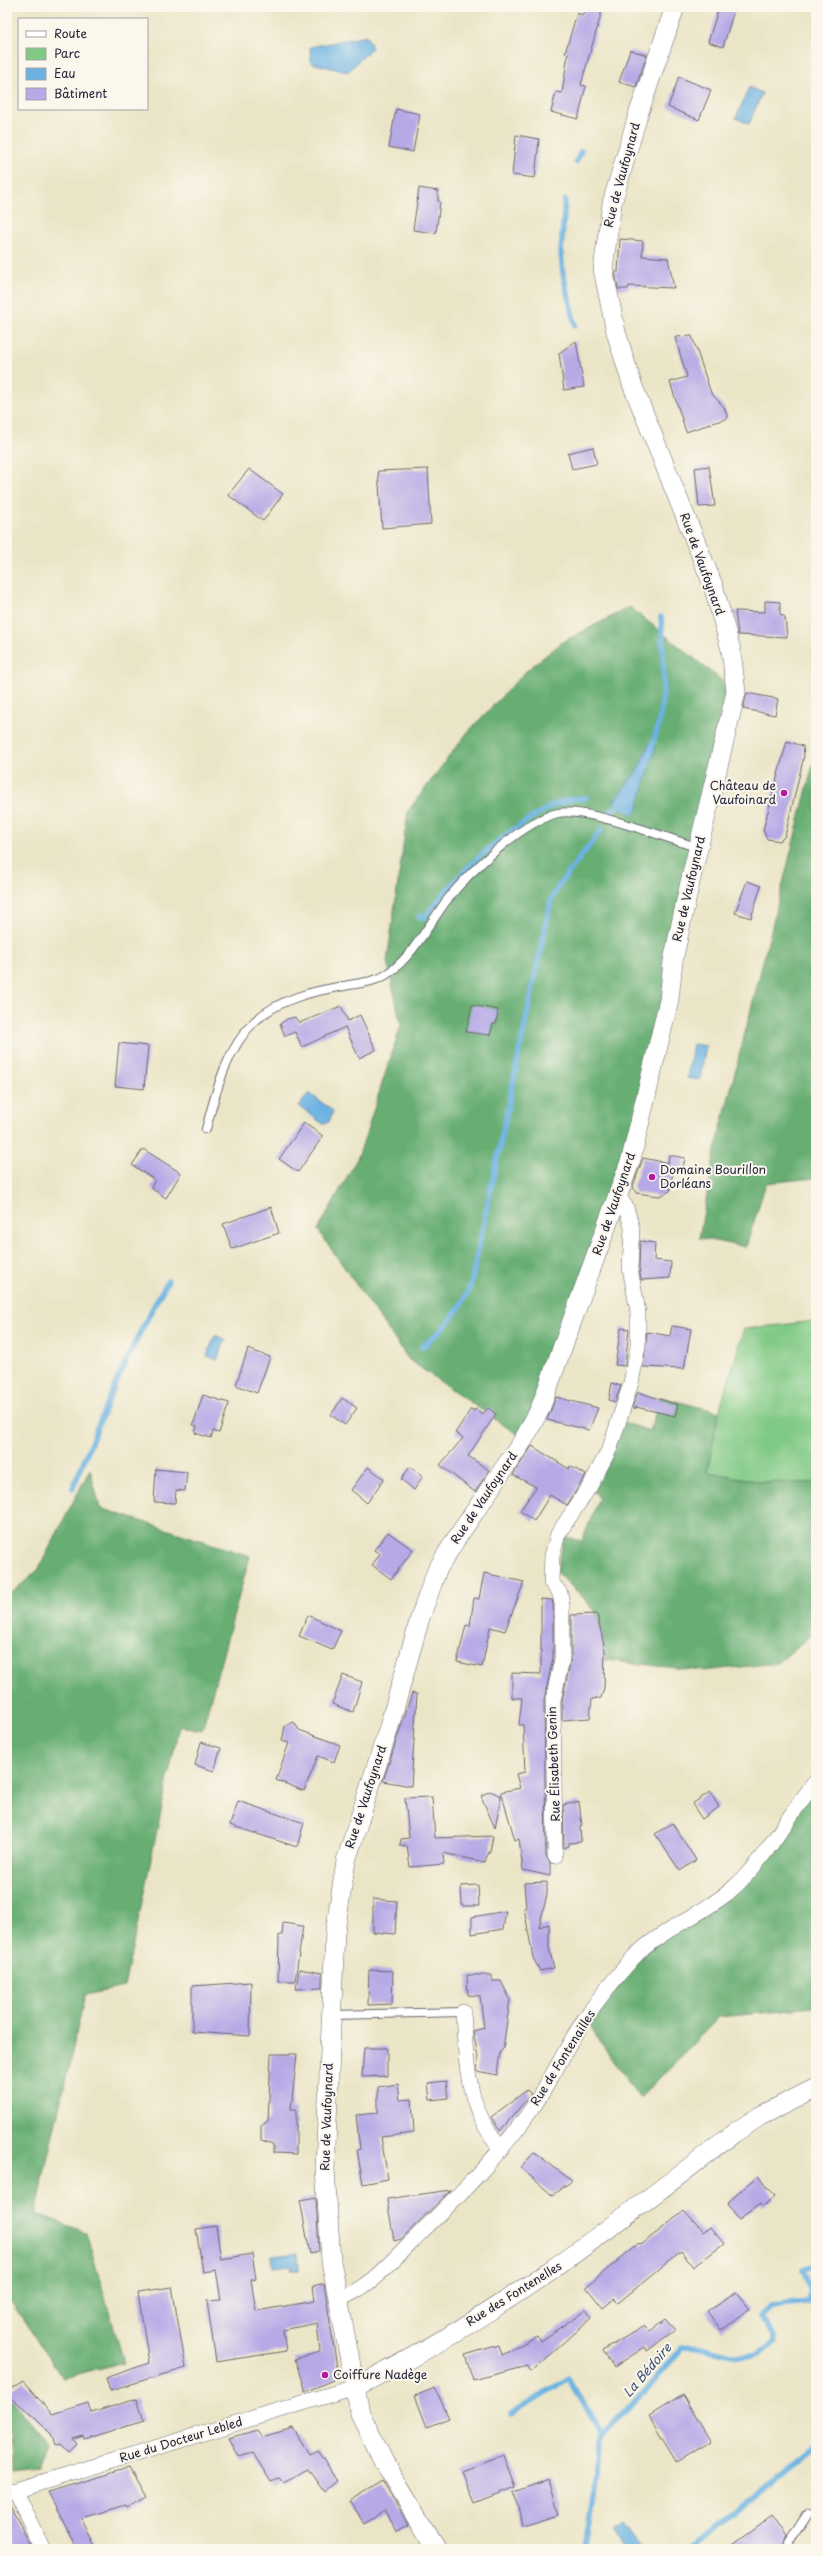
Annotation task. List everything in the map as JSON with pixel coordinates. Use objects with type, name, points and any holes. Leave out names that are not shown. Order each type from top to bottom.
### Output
[{"type":"street","name":"Rue de Vaufoynard","points":[[355,2387],[347,2356],[339,2298],[331,2261],[325,2169],[337,1906],[346,1862],[389,1727],[420,1618],[437,1570],[446,1554],[524,1439],[540,1409],[631,1159],[669,1000],[673,961],[736,692],[731,650],[707,571],[632,384],[616,332],[603,269],[612,203],[638,115],[675,7]]},
{"type":"street","name":"Rue Élisabeth Genin","points":[[555,1856],[553,1700],[561,1667],[563,1628],[562,1599],[551,1582],[552,1556],[558,1534],[590,1486],[610,1448],[631,1384],[638,1346],[638,1312],[630,1268],[632,1228],[626,1207],[618,1197]]},
{"type":"street","name":"Rue de Fontenailles","points":[[339,2298],[359,2291],[372,2280],[435,2219],[501,2148],[533,2108],[584,2019],[633,1958],[651,1943],[710,1906],[731,1890],[748,1872],[816,1781]]},
{"type":"street","points":[[463,2012],[465,2064],[469,2085],[488,2130],[501,2148]]},
{"type":"street","name":"Rue des Fontenelles","points":[[355,2387],[391,2369],[520,2292],[576,2254],[734,2133],[773,2109],[816,2088]]},
{"type":"street","points":[[355,2387],[360,2413],[384,2462],[436,2549]]},
{"type":"street","name":"Rue du Docteur Lebled","points":[[10,2492],[355,2387]]},
{"type":"street","points":[[10,2492],[43,2549]]},
{"type":"lane","points":[[206,1129],[228,1063],[243,1035],[254,1022],[265,1013],[298,996],[319,990],[371,980],[389,973],[404,958],[448,899],[474,870],[513,838],[540,821],[558,813],[589,814],[699,848]]},
{"type":"lane","points":[[331,2016],[463,2012]]},
{"type":"lane","points":[[785,2549],[808,2513]]},
{"type":"green space","points":[[630,607],[736,692],[646,1088],[524,1439],[409,1360],[318,1230],[359,1155],[401,1025],[387,961],[408,811],[466,734],[526,671],[564,641]]},
{"type":"green space","points":[[816,753],[816,1178],[766,1183],[746,1247],[699,1238],[715,1151]]},
{"type":"green space","points":[[816,1321],[816,1483],[763,1482],[707,1472],[719,1412],[744,1329]]},
{"type":"green space","points":[[660,1397],[719,1412],[707,1472],[763,1482],[816,1483],[816,1597],[810,1602],[810,1636],[778,1663],[703,1671],[605,1660],[602,1631],[593,1610],[586,1601],[557,1573],[564,1537],[582,1541],[599,1498],[590,1486],[620,1421],[650,1431]]},
{"type":"green space","points":[[90,1469],[100,1508],[250,1556],[202,1730],[179,1726],[124,1987],[85,1995],[35,2213],[86,2232],[124,2362],[63,2378],[7,2296],[7,1597],[38,1570]]},
{"type":"green space","points":[[816,1781],[816,2008],[719,2017],[640,2098],[584,2019],[651,1943],[731,1890]]},
{"type":"green space","points":[[7,2394],[48,2443],[39,2469],[11,2472],[10,2433],[7,2431]]},
{"type":"water","points":[[367,36],[372,48],[348,72],[311,63],[310,47]]},
{"type":"water","points":[[749,87],[762,93],[749,124],[736,118]]},
{"type":"water","points":[[649,744],[656,746],[637,811],[633,815],[616,806],[614,801],[639,768]]},
{"type":"water","points":[[693,1044],[706,1046],[700,1080],[687,1078]]},
{"type":"water","points":[[309,1093],[333,1111],[329,1122],[323,1124],[299,1106]]},
{"type":"water","points":[[215,1335],[226,1340],[217,1360],[207,1356]]},
{"type":"water","points":[[298,2253],[299,2270],[292,2270],[291,2265],[273,2267],[272,2256]]},
{"type":"water","points":[[621,2521],[641,2548],[626,2549],[611,2529]]},
{"type":"building","points":[[584,7],[603,7],[581,85],[586,86],[578,119],[551,112],[556,92],[562,93],[568,54],[565,53],[577,13],[583,15]]},
{"type":"building","points":[[719,7],[735,7],[723,47],[708,42]]},
{"type":"building","points":[[630,50],[647,55],[636,87],[619,82]]},
{"type":"building","points":[[679,77],[711,90],[699,120],[668,107]]},
{"type":"building","points":[[396,109],[420,114],[413,152],[389,147]]},
{"type":"building","points":[[516,135],[539,139],[535,178],[512,175]]},
{"type":"building","points":[[419,188],[438,191],[438,201],[440,202],[436,233],[413,230]]},
{"type":"building","points":[[620,239],[643,241],[642,256],[668,258],[674,288],[629,286],[628,289],[618,289],[615,272],[618,272]]},
{"type":"building","points":[[692,336],[711,393],[724,407],[728,418],[686,432],[670,382],[687,377],[675,337]]},
{"type":"building","points":[[576,341],[584,387],[564,390],[559,353]]},
{"type":"building","points":[[593,447],[597,464],[572,469],[568,453]]},
{"type":"building","points":[[709,466],[715,506],[699,507],[695,468]]},
{"type":"building","points":[[249,469],[283,494],[263,521],[228,495]]},
{"type":"building","points":[[428,469],[431,524],[382,528],[378,471]]},
{"type":"building","points":[[765,601],[780,602],[780,614],[785,617],[787,637],[738,635],[735,611],[765,612]]},
{"type":"building","points":[[747,693],[778,699],[775,715],[743,709]]},
{"type":"building","name":"Château de Vaufoinard","points":[[787,741],[803,746],[804,756],[785,836],[780,841],[767,839],[763,830]]},
{"type":"building","points":[[747,881],[761,886],[751,918],[735,913]]},
{"type":"building","points":[[472,1005],[498,1010],[496,1024],[493,1024],[490,1035],[466,1032]]},
{"type":"building","points":[[341,1006],[348,1021],[360,1015],[376,1050],[359,1058],[345,1027],[302,1047],[295,1032],[285,1036],[280,1024],[287,1019],[295,1017],[299,1023]]},
{"type":"building","points":[[119,1043],[148,1046],[144,1089],[115,1086]]},
{"type":"building","points":[[304,1123],[323,1136],[298,1172],[279,1159]]},
{"type":"building","points":[[143,1149],[181,1173],[166,1198],[151,1188],[155,1180],[132,1165]]},
{"type":"building","name":"Domaine Bourillon Dorléans","points":[[669,1155],[685,1158],[682,1172],[673,1171],[670,1191],[660,1196],[636,1193],[633,1186],[643,1158],[668,1163]]},
{"type":"building","points":[[271,1207],[279,1233],[232,1249],[223,1224]]},
{"type":"building","points":[[640,1241],[655,1243],[654,1260],[671,1262],[670,1278],[641,1280],[639,1267]]},
{"type":"building","points":[[672,1326],[691,1329],[684,1369],[643,1367],[647,1332],[670,1336]]},
{"type":"building","points":[[621,1328],[629,1329],[625,1366],[615,1365]]},
{"type":"building","points":[[248,1349],[270,1357],[257,1393],[236,1385]]},
{"type":"building","points":[[612,1383],[621,1386],[615,1402],[609,1400]]},
{"type":"building","points":[[638,1392],[678,1405],[675,1416],[636,1407],[635,1409],[632,1408]]},
{"type":"building","points":[[203,1395],[229,1403],[219,1433],[213,1431],[211,1438],[195,1433],[197,1426],[193,1425]]},
{"type":"building","points":[[556,1397],[598,1408],[589,1430],[547,1420]]},
{"type":"building","points":[[342,1398],[357,1408],[345,1425],[331,1415]]},
{"type":"building","points":[[488,1408],[496,1414],[468,1456],[489,1470],[475,1492],[440,1465],[463,1438],[455,1433],[471,1409],[474,1411],[475,1409],[483,1414]]},
{"type":"building","points":[[532,1446],[569,1469],[570,1466],[586,1475],[567,1505],[550,1495],[534,1521],[520,1511],[536,1487],[513,1475]]},
{"type":"building","points":[[368,1467],[384,1479],[367,1503],[351,1490]]},
{"type":"building","points":[[410,1467],[423,1476],[414,1490],[401,1479]]},
{"type":"building","points":[[156,1469],[187,1472],[185,1491],[176,1490],[175,1503],[154,1502]]},
{"type":"building","points":[[388,1532],[413,1550],[391,1579],[372,1565],[380,1554],[374,1550]]},
{"type":"building","points":[[484,1573],[524,1582],[505,1631],[490,1627],[482,1667],[457,1662],[466,1625],[470,1626],[474,1598],[479,1599]]},
{"type":"building","points":[[541,1599],[552,1600],[553,1605],[553,1658],[544,1700],[546,1856],[550,1863],[550,1876],[523,1870],[519,1839],[515,1840],[501,1792],[520,1788],[516,1774],[525,1772],[523,1725],[519,1725],[522,1698],[512,1698],[512,1673],[541,1674]]},
{"type":"building","points":[[597,1614],[605,1650],[604,1688],[601,1698],[592,1699],[590,1718],[562,1720],[562,1701],[571,1659],[571,1615]]},
{"type":"building","points":[[308,1615],[341,1631],[332,1650],[299,1636]]},
{"type":"building","points":[[343,1675],[362,1682],[353,1712],[332,1704]]},
{"type":"building","points":[[412,1693],[417,1694],[411,1786],[383,1781]]},
{"type":"building","points":[[294,1722],[299,1730],[340,1745],[334,1762],[318,1756],[304,1791],[276,1780],[289,1743],[282,1741],[285,1726]]},
{"type":"building","points":[[201,1742],[221,1748],[214,1771],[195,1765]]},
{"type":"building","points":[[490,1791],[501,1796],[495,1828],[481,1796]]},
{"type":"building","points":[[710,1792],[719,1807],[702,1819],[692,1804]]},
{"type":"building","points":[[432,1797],[435,1838],[493,1836],[490,1851],[484,1862],[443,1853],[444,1864],[410,1867],[407,1846],[400,1845],[401,1839],[409,1838],[405,1798]]},
{"type":"building","points":[[238,1801],[304,1823],[297,1847],[230,1825]]},
{"type":"building","points":[[579,1802],[582,1826],[580,1827],[581,1842],[569,1843],[569,1846],[564,1848],[563,1805]]},
{"type":"building","points":[[672,1823],[696,1860],[680,1871],[655,1834]]},
{"type":"building","points":[[547,1882],[547,1895],[539,1927],[549,1924],[549,1948],[554,1968],[540,1971],[533,1958],[524,1908],[526,1908],[524,1883]]},
{"type":"building","points":[[478,1885],[479,1906],[462,1906],[461,1886]]},
{"type":"building","points":[[373,1899],[397,1901],[395,1934],[373,1932]]},
{"type":"building","points":[[506,1911],[503,1929],[472,1934],[472,1917]]},
{"type":"building","points":[[283,1923],[303,1926],[295,1981],[278,1981],[279,1935],[282,1935]]},
{"type":"building","points":[[299,1969],[322,1973],[322,1988],[296,1989]]},
{"type":"building","points":[[369,1970],[393,1971],[392,2004],[368,2005]]},
{"type":"building","points":[[467,1975],[492,1975],[492,1981],[501,1981],[510,1999],[503,2049],[500,2052],[497,2075],[477,2071],[478,2057],[473,2031],[484,2028],[480,1996],[468,1995]]},
{"type":"building","points":[[251,1982],[250,2036],[192,2032],[192,1986]]},
{"type":"building","points":[[364,2048],[387,2048],[387,2076],[362,2077]]},
{"type":"building","points":[[271,2054],[297,2054],[291,2109],[296,2109],[296,2154],[273,2153],[273,2144],[261,2140],[261,2126],[268,2121]]},
{"type":"building","points":[[446,2081],[448,2098],[430,2100],[428,2083]]},
{"type":"building","points":[[398,2084],[400,2100],[412,2099],[414,2133],[381,2137],[388,2179],[363,2184],[357,2150],[360,2149],[356,2115],[378,2113],[378,2087]]},
{"type":"building","points":[[527,2090],[531,2094],[500,2131],[491,2117]]},
{"type":"building","points":[[534,2152],[572,2181],[552,2195],[521,2168]]},
{"type":"building","points":[[758,2176],[774,2197],[762,2207],[760,2204],[739,2219],[727,2203]]},
{"type":"building","points":[[451,2190],[401,2239],[394,2241],[387,2199]]},
{"type":"building","points":[[316,2197],[319,2252],[310,2254],[300,2200]]},
{"type":"building","points":[[684,2211],[703,2232],[710,2227],[724,2244],[693,2267],[681,2251],[618,2303],[614,2299],[603,2308],[586,2287],[639,2243],[641,2245]]},
{"type":"building","points":[[216,2226],[221,2259],[252,2254],[256,2279],[251,2280],[256,2311],[315,2301],[313,2286],[324,2283],[338,2374],[333,2380],[305,2392],[295,2359],[320,2352],[317,2323],[283,2330],[286,2351],[216,2362],[207,2301],[221,2300],[216,2270],[203,2272],[196,2229]]},
{"type":"building","points":[[172,2287],[186,2368],[110,2390],[106,2378],[149,2363],[138,2292]]},
{"type":"building","points":[[736,2293],[749,2309],[721,2331],[707,2311]]},
{"type":"building","points":[[586,2310],[592,2318],[531,2372],[528,2366],[473,2380],[465,2355],[499,2345],[502,2355],[537,2336],[540,2341]]},
{"type":"building","points":[[665,2319],[675,2330],[647,2351],[645,2347],[614,2367],[602,2351],[644,2326],[649,2331]]},
{"type":"building","points":[[23,2381],[52,2414],[88,2403],[91,2413],[137,2399],[144,2421],[84,2439],[83,2436],[73,2439],[77,2444],[69,2452],[60,2443],[56,2444],[54,2437],[36,2419],[7,2395],[7,2391]]},
{"type":"building","points":[[435,2388],[449,2418],[427,2427],[415,2396]]},
{"type":"building","points":[[683,2395],[711,2442],[677,2462],[649,2416]]},
{"type":"building","points":[[293,2428],[309,2454],[317,2450],[337,2481],[324,2491],[309,2469],[283,2482],[279,2478],[271,2482],[253,2453],[239,2457],[229,2438],[257,2430],[262,2437]]},
{"type":"building","points":[[504,2455],[516,2487],[475,2503],[462,2471]]},
{"type":"building","points":[[129,2468],[146,2498],[127,2508],[126,2506],[82,2519],[97,2549],[78,2549],[48,2492]]},
{"type":"building","points":[[549,2480],[559,2515],[523,2526],[514,2492]]},
{"type":"building","points":[[382,2481],[408,2524],[396,2531],[384,2511],[364,2523],[349,2501]]},
{"type":"building","points":[[7,2502],[31,2545],[33,2549],[7,2549]]},
{"type":"building","points":[[772,2515],[787,2536],[780,2549],[725,2549]]},
{"type":"waterway","points":[[576,162],[581,151]]},
{"type":"waterway","points":[[565,200],[561,252],[563,274],[575,325]]},
{"type":"waterway","points":[[650,751],[656,735],[662,702],[664,668],[661,617]]},
{"type":"waterway","points":[[419,916],[424,918],[470,865],[509,833],[554,805],[577,798],[586,798]]},
{"type":"waterway","points":[[610,812],[622,802]]},
{"type":"waterway","points":[[422,1347],[451,1319],[462,1303],[471,1284],[551,900],[559,885],[602,829]]},
{"type":"waterway","points":[[73,1488],[128,1357],[168,1281]]},
{"type":"waterway","name":"La Bédoire","points":[[586,2549],[599,2461],[600,2436],[641,2396],[681,2348],[694,2347],[741,2356],[752,2356],[763,2351],[774,2342],[774,2337],[760,2318],[771,2306],[807,2302],[811,2292],[803,2270],[816,2264]]},
{"type":"waterway","points":[[512,2414],[568,2378],[602,2433]]},
{"type":"waterway","name":"La Bédoire","points":[[689,2549],[816,2447]]},
{"type":"place","name":"Château de Vaufoinard","points":[[784,793]]},
{"type":"place","name":"Domaine Bourillon Dorléans","points":[[652,1177]]},
{"type":"place","name":"Coiffure Nadège","points":[[325,2375]]}]
